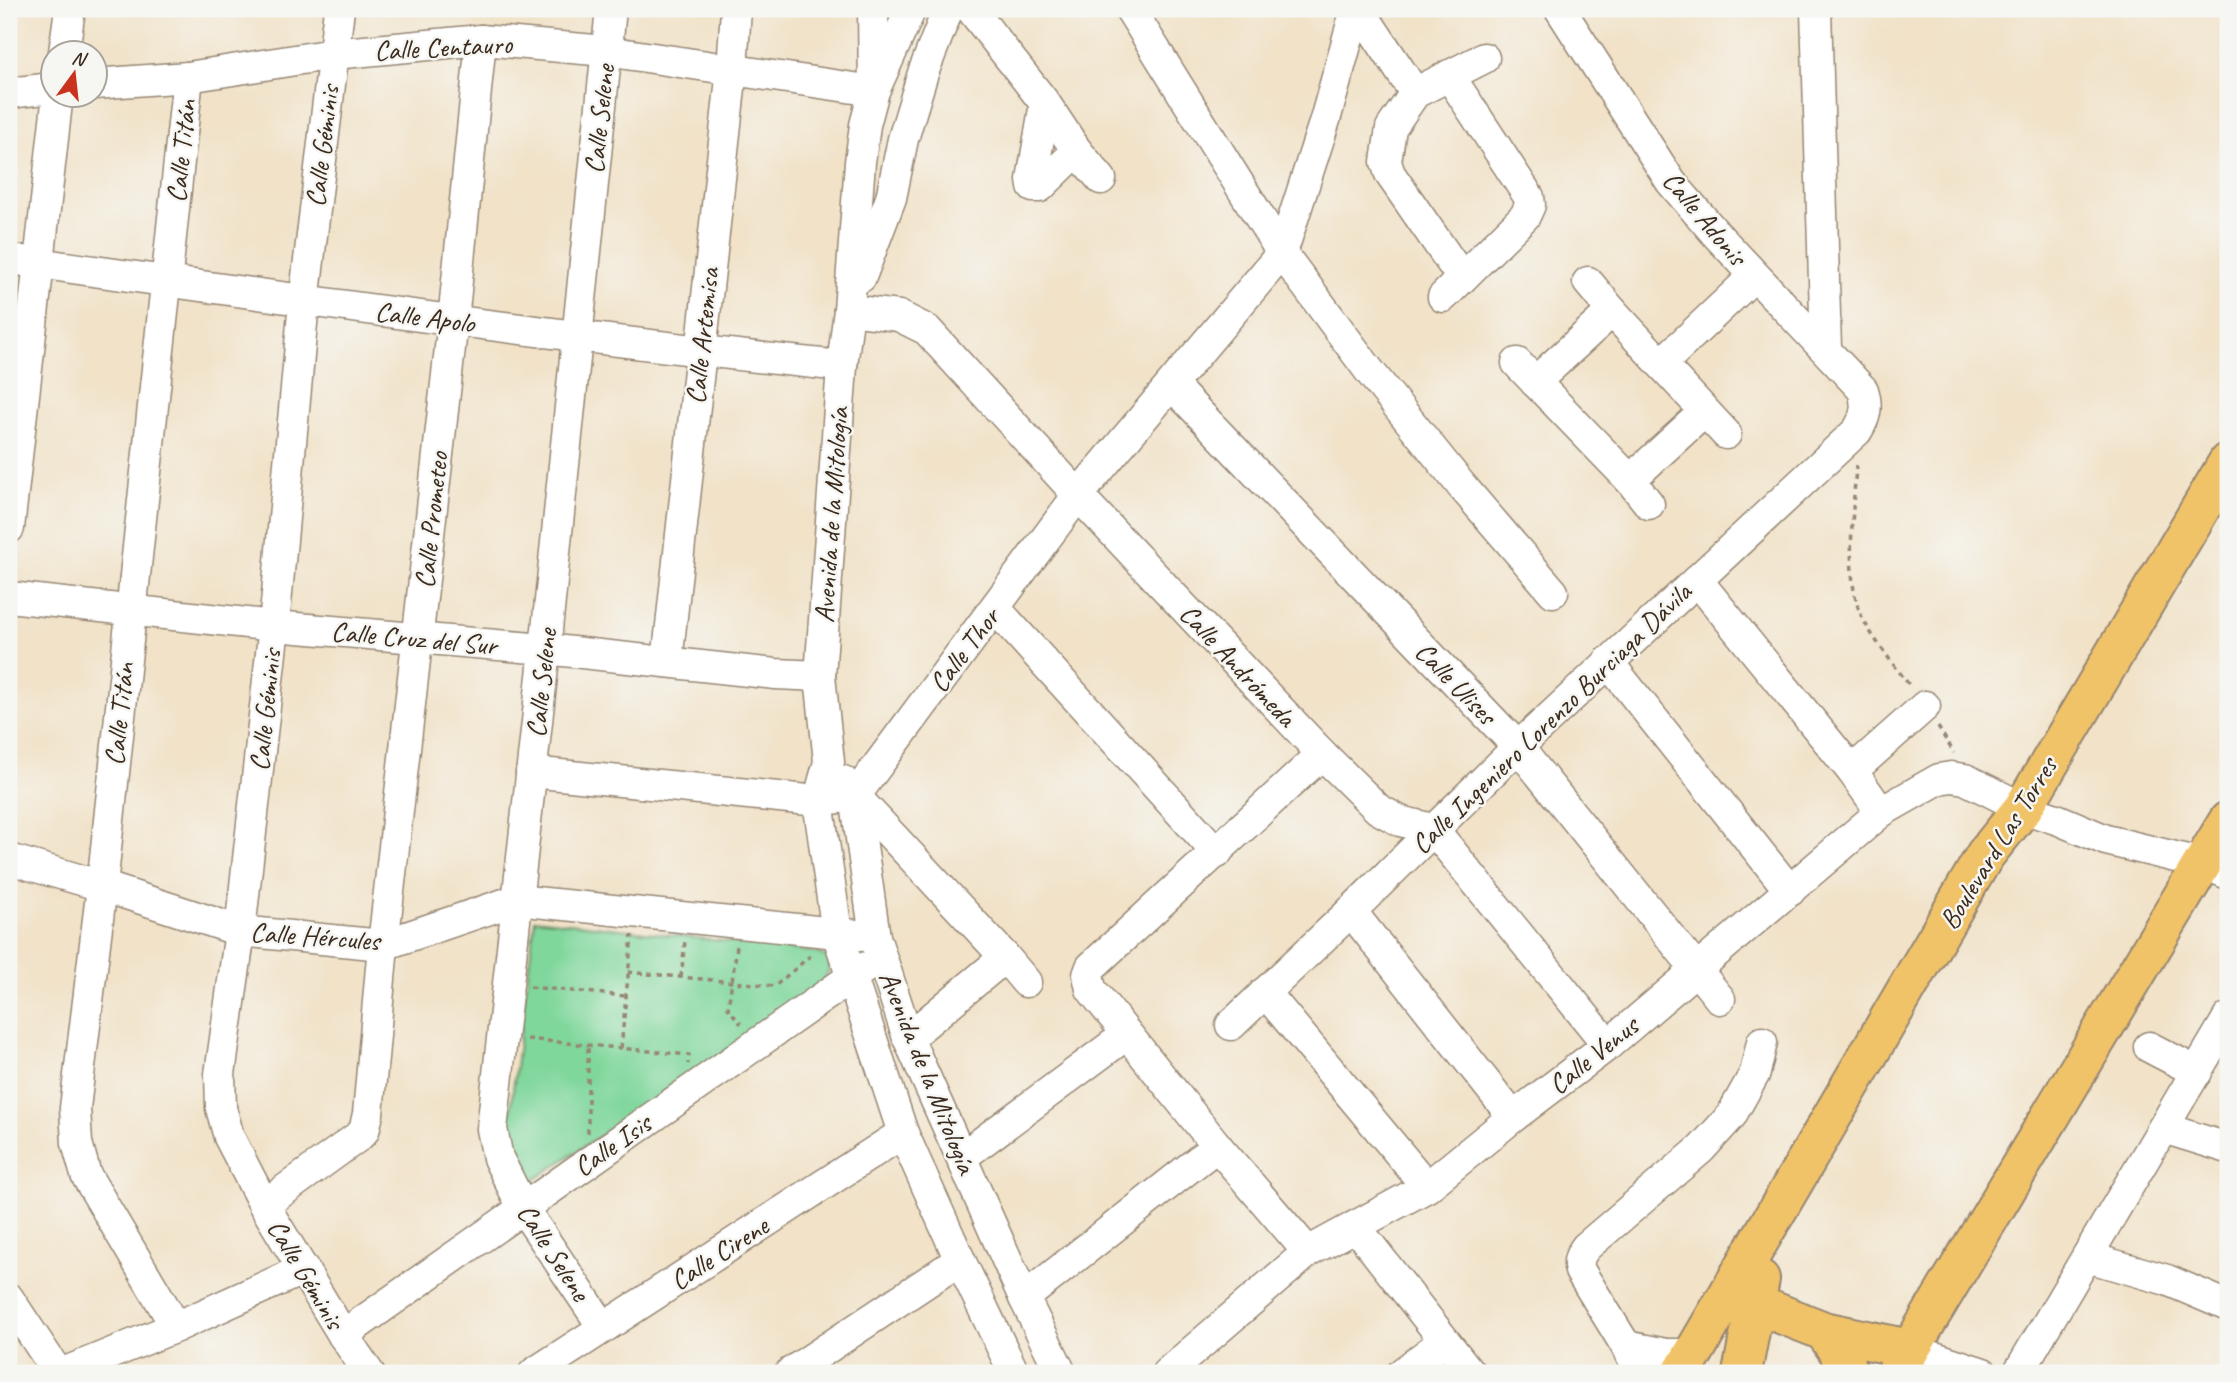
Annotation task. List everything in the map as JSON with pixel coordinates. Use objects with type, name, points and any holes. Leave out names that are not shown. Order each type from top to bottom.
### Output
[{"type":"main road","name":"Boulevard Las Torres","points":[[1688,1364],[1742,1299],[1770,1225],[1985,855],[2023,808],[2228,461]]},
{"type":"main road","points":[[1742,1299],[1903,1361],[2107,1019],[2216,869],[2228,821]]},
{"type":"main road","name":"Boulevard Las Torres","points":[[1742,1299],[1742,1373]]},
{"type":"main road","points":[[1824,1331],[1849,1373]]},
{"type":"street","points":[[66,38],[70,9]]},
{"type":"street","name":"Calle Géminis","points":[[339,9],[304,302],[274,626],[240,931],[220,1074],[221,1108],[229,1137],[264,1205],[369,1373]]},
{"type":"street","name":"Calle Selene","points":[[603,1327],[523,1208],[498,1158],[492,1129],[611,9]]},
{"type":"street","name":"Calle Artemisa","points":[[667,662],[732,69],[736,9]]},
{"type":"street","points":[[873,9],[874,91]]},
{"type":"street","name":"Avenida de la Mitología","points":[[911,9],[874,91],[865,125],[860,162],[842,366],[820,676],[829,762],[818,801],[837,933],[903,1133],[1014,1373]]},
{"type":"street","name":"Avenida de la Mitología","points":[[849,310],[891,198],[903,139],[923,73],[948,9]]},
{"type":"street","points":[[971,9],[1101,179]]},
{"type":"street","points":[[1130,9],[1282,253],[1436,455],[1553,592]]},
{"type":"street","points":[[1282,253],[1357,9]]},
{"type":"street","points":[[1357,9],[1415,93]]},
{"type":"street","name":"Calle Adonis","points":[[1560,9],[1671,182],[1754,276],[1863,390],[1862,421]]},
{"type":"street","points":[[1816,9],[1826,349]]},
{"type":"street","name":"Calle Centauro","points":[[108,83],[188,77],[333,54],[481,40],[606,51],[874,91]]},
{"type":"street","name":"Calle Prometeo","points":[[264,1205],[359,1136],[366,1126],[383,945],[453,321],[481,40]]},
{"type":"street","points":[[1449,75],[1529,197],[1530,205],[1525,216],[1452,287],[1386,162],[1391,128],[1415,93],[1449,75],[1484,58]]},
{"type":"street","name":"Calle Titán","points":[[176,1327],[86,1175],[77,1143],[75,1108],[102,886],[188,77]]},
{"type":"street","points":[[9,93],[38,90]]},
{"type":"street","points":[[1045,103],[1033,187],[1040,187],[1077,151]]},
{"type":"street","points":[[9,528],[17,388],[39,264],[56,108]]},
{"type":"street","name":"Calle Thor","points":[[855,796],[1078,495],[1282,253]]},
{"type":"street","name":"Calle Apolo","points":[[9,259],[304,302],[700,352],[842,366]]},
{"type":"street","points":[[1661,364],[1754,276]]},
{"type":"street","points":[[1588,282],[1612,312],[1726,434]]},
{"type":"street","name":"Calle Andrómeda","points":[[849,310],[899,316],[927,330],[1322,754],[1378,809],[1400,821],[1433,829]]},
{"type":"street","points":[[1612,312],[1526,373],[1630,480],[1649,504]]},
{"type":"street","name":"Calle Ulises","points":[[1171,385],[1518,747],[1720,999]]},
{"type":"street","points":[[1630,480],[1704,412]]},
{"type":"street","name":"Calle Ingeniero Lorenzo Burciaga Dávila","points":[[1231,1025],[1518,747],[1862,421]]},
{"type":"street","points":[[1697,580],[1852,771],[1881,812]]},
{"type":"street","name":"Calle Cruz del Sur","points":[[9,597],[274,626],[820,676]]},
{"type":"street","points":[[995,608],[1217,853]]},
{"type":"street","points":[[1608,662],[1790,891]]},
{"type":"street","points":[[1852,771],[1925,706]]},
{"type":"street","points":[[1308,1252],[1126,1035],[1091,989],[1088,975],[1091,967],[1322,754]]},
{"type":"street","name":"Avenida de la Mitología","points":[[829,762],[855,796],[878,947],[908,1038],[1060,1373]]},
{"type":"street","points":[[531,772],[818,801],[855,796],[1026,982]]},
{"type":"street","name":"Calle Venus","points":[[1167,1373],[1308,1252],[1427,1187],[1608,1045],[1881,812],[1939,779],[1951,777],[1974,783],[2023,808],[2059,820],[2106,841],[2216,869]]},
{"type":"street","points":[[1433,829],[1608,1045]]},
{"type":"street","name":"Calle Hércules","points":[[9,859],[240,931],[383,945],[516,900],[837,933],[878,947]]},
{"type":"street","points":[[1351,911],[1513,1117]]},
{"type":"street","name":"Calle Isis","points":[[343,1335],[852,977],[878,947]]},
{"type":"street","points":[[908,1038],[1005,957]]},
{"type":"street","points":[[1265,992],[1427,1187]]},
{"type":"street","points":[[2018,1373],[2228,1018]]},
{"type":"street","points":[[962,1157],[1126,1035]]},
{"type":"street","points":[[1639,1373],[1626,1346],[1580,1271],[1578,1263],[1581,1254],[1701,1149],[1731,1115],[1755,1073],[1762,1042]]},
{"type":"street","points":[[2149,1047],[2197,1072]]},
{"type":"street","points":[[2163,1128],[2228,1148]]},
{"type":"street","name":"Calle Cirene","points":[[534,1373],[903,1133]]},
{"type":"street","points":[[1024,1297],[1217,1146]]},
{"type":"street","points":[[1355,1226],[1470,1373]]},
{"type":"street","points":[[2087,1257],[2167,1280],[2228,1306]]},
{"type":"street","points":[[790,1373],[960,1260]]},
{"type":"street","points":[[63,1373],[176,1327],[304,1269]]},
{"type":"street","points":[[9,1299],[58,1373]]},
{"type":"street","points":[[1402,1373],[1444,1341]]},
{"type":"street","points":[[1626,1346],[1666,1354],[1688,1364]]},
{"type":"street","points":[[1903,1361],[1983,1373]]},
{"type":"path","points":[[1862,421],[1852,538],[1853,579],[1859,610],[1974,783]]},
{"type":"path","points":[[621,1048],[634,912]]},
{"type":"path","points":[[681,977],[688,918]]},
{"type":"path","points":[[740,923],[728,1008],[757,1044]]},
{"type":"path","points":[[628,972],[775,986],[837,933]]},
{"type":"path","points":[[507,985],[625,996]]},
{"type":"path","points":[[501,1037],[689,1055],[686,1093]]},
{"type":"path","points":[[588,1044],[588,1162]]},
{"type":"green space","points":[[535,919],[814,952],[830,958],[828,972],[817,990],[528,1184],[506,1144]]}]
